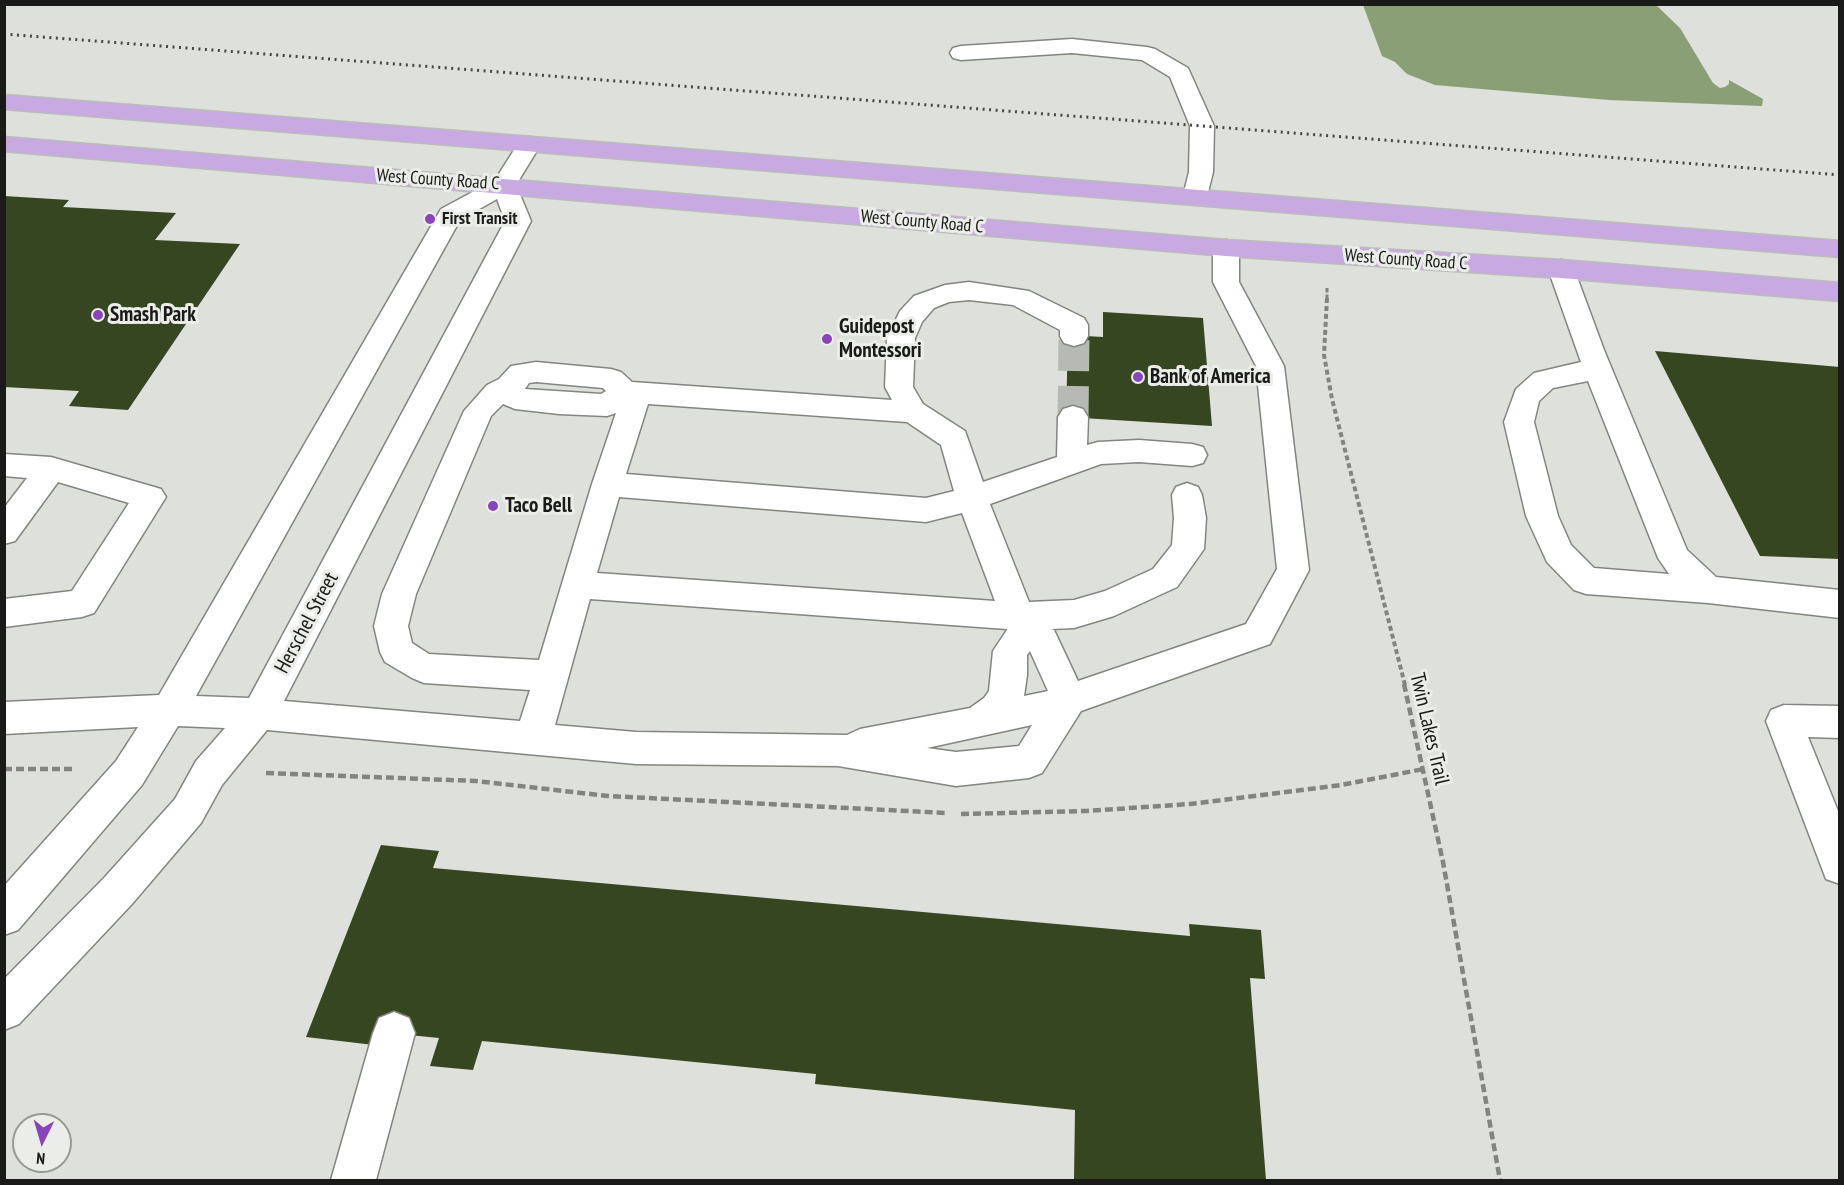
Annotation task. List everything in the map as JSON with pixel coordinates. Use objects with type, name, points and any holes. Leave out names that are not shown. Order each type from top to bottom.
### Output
[{"type":"main road","points":[[4,102],[1839,249]]},
{"type":"main road","name":"West County Road C","points":[[4,144],[1226,248],[1561,270],[1839,292]]},
{"type":"street","points":[[961,53],[1072,46],[1147,54],[1180,73],[1202,126],[1201,172],[1195,196]]},
{"type":"street","points":[[4,916],[129,773],[170,710],[450,215],[504,185],[529,144]]},
{"type":"street","name":"Herschel Street","points":[[4,1010],[118,891],[180,820],[209,773],[259,714],[518,221],[504,185]]},
{"type":"street","points":[[838,750],[978,722],[1069,699],[1134,679],[1258,634],[1293,570],[1270,366],[1226,282],[1226,248]]},
{"type":"street","points":[[1561,270],[1674,558],[1708,590]]},
{"type":"street","points":[[1069,699],[1042,640],[1022,625],[972,498],[954,439],[913,412],[899,387],[901,338],[910,318],[924,302],[945,294],[969,291],[1019,297],[1074,325],[1074,336]]},
{"type":"street","points":[[1598,369],[1544,380],[1526,396],[1519,422],[1542,516],[1558,553],[1586,581],[1708,590],[1839,604]]},
{"type":"street","points":[[552,676],[424,668],[397,652],[392,626],[399,594],[479,411],[497,392],[509,386],[515,399],[559,403],[607,405],[630,392],[913,412]]},
{"type":"street","points":[[533,739],[607,484],[630,392]]},
{"type":"street","points":[[1072,417],[1072,464]]},
{"type":"street","points":[[607,484],[926,510],[972,498],[1098,453],[1139,451],[1192,455]]},
{"type":"street","points":[[4,465],[51,469],[150,497],[82,603],[4,613]]},
{"type":"street","points":[[4,532],[51,469]]},
{"type":"street","points":[[578,585],[1022,625],[1074,614],[1114,602],[1165,578],[1188,549],[1190,518],[1187,495]]},
{"type":"street","points":[[978,722],[997,710],[1006,698],[1010,675],[1010,651],[1022,625]]},
{"type":"street","points":[[4,718],[170,710],[259,714],[636,748],[838,750],[956,769],[1029,761],[1069,699]]},
{"type":"street","points":[[1839,722],[1784,721],[1839,866]]},
{"type":"street","points":[[353,1180],[394,1033]]},
{"type":"path","name":"Twin Lakes Trail","points":[[1327,287],[1324,355],[1328,377],[1409,702],[1434,816],[1500,1180]]},
{"type":"path","points":[[4,769],[73,770]]},
{"type":"shaded area","points":[[1363,5],[1656,5],[1680,28],[1713,83],[1720,88],[1729,84],[1729,80],[1763,99],[1762,106],[1609,100],[1435,85],[1407,74],[1395,62],[1382,56]]},
{"type":"building","name":"Smash Park","points":[[4,196],[69,200],[63,207],[176,213],[155,240],[240,244],[128,410],[69,406],[79,391],[4,387]]},
{"type":"building","name":"Bank of America","points":[[1103,312],[1203,318],[1212,426],[1066,417],[1068,335],[1103,337]]},
{"type":"building","points":[[1655,351],[1840,367],[1840,559],[1760,556]]},
{"type":"building","points":[[381,845],[439,851],[433,868],[1190,936],[1189,924],[1261,930],[1265,979],[1250,978],[1266,1180],[1074,1180],[1075,1110],[815,1084],[816,1074],[482,1041],[473,1070],[430,1066],[439,1038],[379,1032],[374,1045],[306,1037]]},
{"type":"tunnel","points":[[1073,417],[1074,336]]},
{"type":"railway","points":[[4,34],[1840,175]]},
{"type":"place","name":"First Transit","points":[[430,219]]},
{"type":"place","name":"Smash Park","points":[[98,315]]},
{"type":"place","name":"Guidepost Montessori","points":[[827,339]]},
{"type":"place","name":"Bank of America","points":[[1138,377]]},
{"type":"place","name":"Taco Bell","points":[[493,506]]}]
